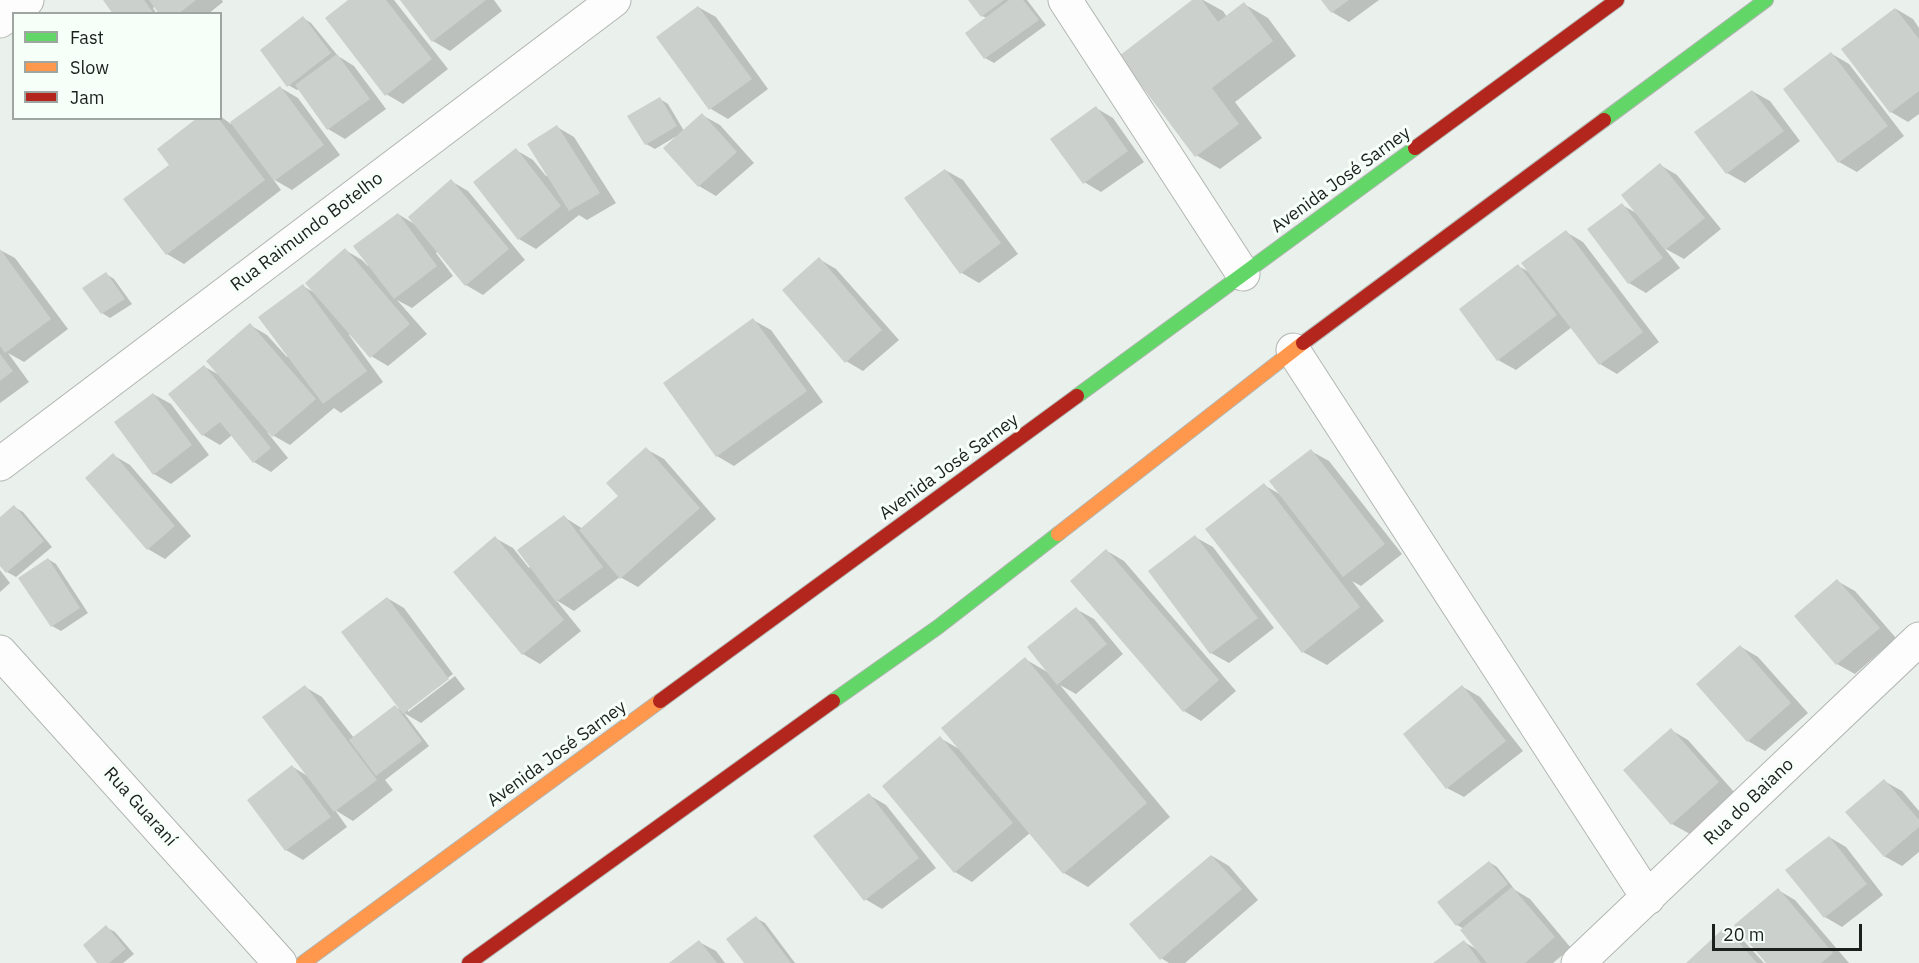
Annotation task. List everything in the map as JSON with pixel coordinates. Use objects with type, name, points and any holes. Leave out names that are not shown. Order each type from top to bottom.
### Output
[{"type":"main road","name":"Avenida José Sarney","points":[[303,963],[1617,0]]},
{"type":"main road","points":[[470,963],[794,728],[938,627],[1293,350],[1766,0]]},
{"type":"street","points":[[0,21],[27,0]]},
{"type":"street","name":"Rua Raimundo Botelho","points":[[0,464],[614,0]]},
{"type":"street","points":[[1065,0],[1243,274]]},
{"type":"street","points":[[1293,350],[1648,898]]},
{"type":"street","name":"Rua do Baiano","points":[[1578,963],[1919,639]]},
{"type":"street","name":"Rua Guaraní","points":[[0,652],[280,963]]},
{"type":"building","points":[[103,0],[144,0],[153,12],[112,12]]},
{"type":"building","points":[[149,0],[196,0],[181,12],[158,12]]},
{"type":"building","points":[[348,0],[386,0],[432,59],[385,96],[325,18]]},
{"type":"building","points":[[400,0],[486,0],[432,42]]},
{"type":"building","points":[[968,0],[1004,0],[981,17]]},
{"type":"building","points":[[1009,0],[1023,0],[1039,20],[984,59],[965,33]]},
{"type":"building","points":[[1192,0],[1202,0],[1218,22],[1244,2],[1273,41],[1212,88],[1239,124],[1195,157],[1119,56]]},
{"type":"building","points":[[1321,0],[1349,0],[1331,13]]},
{"type":"building","points":[[698,6],[752,79],[709,110],[656,37]]},
{"type":"building","points":[[1895,8],[1919,39],[1919,91],[1890,113],[1841,49]]},
{"type":"building","points":[[303,16],[331,53],[287,87],[260,50]]},
{"type":"building","points":[[1831,52],[1888,126],[1838,163],[1783,89]]},
{"type":"building","points":[[337,54],[370,99],[327,130],[295,85]]},
{"type":"building","points":[[280,86],[324,145],[274,181],[230,122]]},
{"type":"building","points":[[1752,90],[1784,131],[1726,174],[1694,132]]},
{"type":"building","points":[[660,97],[677,126],[645,145],[627,116]]},
{"type":"building","points":[[1096,106],[1128,151],[1083,184],[1050,139]]},
{"type":"building","points":[[702,113],[737,152],[698,187],[663,148]]},
{"type":"building","points":[[194,120],[220,120],[265,180],[166,255],[123,199],[169,165],[157,149]]},
{"type":"building","points":[[557,125],[600,193],[569,211],[527,144]]},
{"type":"building","points":[[516,148],[561,206],[518,240],[473,182]]},
{"type":"building","points":[[1660,163],[1705,218],[1665,250],[1621,195]]},
{"type":"building","points":[[945,169],[1001,243],[960,274],[904,198]]},
{"type":"building","points":[[451,179],[509,249],[465,286],[408,217]]},
{"type":"building","points":[[1622,203],[1663,258],[1628,284],[1587,229]]},
{"type":"building","points":[[398,213],[437,266],[394,299],[353,246]]},
{"type":"building","points":[[1566,230],[1643,332],[1599,365],[1521,263]]},
{"type":"building","points":[[345,248],[410,324],[370,358],[305,283]]},
{"type":"building","points":[[0,249],[51,319],[5,353],[0,346]]},
{"type":"building","points":[[819,257],[882,330],[845,363],[782,290]]},
{"type":"building","points":[[1518,264],[1557,315],[1497,361],[1459,309]]},
{"type":"building","points":[[106,272],[125,299],[101,314],[82,288]]},
{"type":"building","points":[[303,284],[367,371],[323,404],[258,317]]},
{"type":"building","points":[[753,318],[807,391],[716,457],[663,383]]},
{"type":"building","points":[[250,323],[316,399],[272,437],[206,361]]},
{"type":"building","points":[[0,354],[13,371],[0,381]]},
{"type":"building","points":[[204,365],[271,448],[253,463],[220,422],[202,436],[168,394]]},
{"type":"building","points":[[153,393],[192,445],[153,475],[114,422]]},
{"type":"building","points":[[646,447],[700,508],[620,579],[579,530],[618,496],[606,483]]},
{"type":"building","points":[[1311,449],[1385,544],[1343,577],[1269,481]]},
{"type":"building","points":[[113,453],[175,526],[147,550],[85,478]]},
{"type":"building","points":[[1264,483],[1360,607],[1302,653],[1205,529]]},
{"type":"building","points":[[14,505],[44,541],[6,573],[0,566],[0,517]]},
{"type":"building","points":[[564,515],[603,567],[556,602],[517,550]]},
{"type":"building","points":[[1195,535],[1258,618],[1210,654],[1148,571]]},
{"type":"building","points":[[495,536],[564,620],[522,655],[453,572]]},
{"type":"building","points":[[1106,549],[1219,680],[1183,712],[1070,581]]},
{"type":"building","points":[[48,558],[80,608],[51,627],[18,578]]},
{"type":"building","points":[[1837,579],[1880,628],[1836,665],[1794,616]]},
{"type":"building","points":[[387,597],[449,679],[403,714],[341,632]]},
{"type":"building","points":[[1076,607],[1107,644],[1057,685],[1027,647]]},
{"type":"building","points":[[1740,645],[1791,703],[1747,742],[1696,684]]},
{"type":"building","points":[[1025,657],[1147,803],[1063,874],[941,728]]},
{"type":"building","points":[[305,685],[377,780],[334,812],[262,717]]},
{"type":"building","points":[[1462,685],[1506,741],[1446,789],[1403,734]]},
{"type":"building","points":[[395,705],[422,741],[376,776],[349,740]]},
{"type":"building","points":[[1671,728],[1719,782],[1671,825],[1623,770]]},
{"type":"building","points":[[940,736],[1013,823],[954,873],[882,786]]},
{"type":"building","points":[[292,765],[331,817],[285,851],[247,800]]},
{"type":"building","points":[[1884,779],[1919,820],[1919,827],[1884,857],[1845,812]]},
{"type":"building","points":[[869,793],[919,858],[864,901],[813,836]]},
{"type":"building","points":[[1829,836],[1867,884],[1824,918],[1785,870]]},
{"type":"building","points":[[1211,855],[1242,889],[1160,960],[1129,924]]},
{"type":"building","points":[[1489,861],[1508,884],[1456,926],[1437,902]]},
{"type":"building","points":[[1512,887],[1555,937],[1525,963],[1487,963],[1460,930]]},
{"type":"building","points":[[1778,888],[1833,953],[1821,963],[1766,963],[1734,925]]},
{"type":"building","points":[[756,916],[791,963],[744,963],[726,939]]},
{"type":"building","points":[[106,925],[126,949],[109,963],[97,963],[83,945]]},
{"type":"building","points":[[1725,927],[1757,963],[1686,963]]},
{"type":"building","points":[[699,940],[717,963],[669,963]]},
{"type":"building","points":[[1464,940],[1481,963],[1433,963]]},
{"type":"traffic: fast","points":[[1604,120],[1766,0]]},
{"type":"traffic: fast","points":[[1077,396],[1415,148]]},
{"type":"traffic: fast","points":[[833,701],[938,627],[1058,534]]},
{"type":"traffic: slow","points":[[1058,534],[1303,343]]},
{"type":"traffic: slow","points":[[303,963],[660,701]]},
{"type":"traffic: jam","points":[[1415,148],[1617,0]]},
{"type":"traffic: jam","points":[[1303,343],[1604,120]]},
{"type":"traffic: jam","points":[[660,701],[1077,396]]},
{"type":"traffic: jam","points":[[469,963],[833,701]]}]
